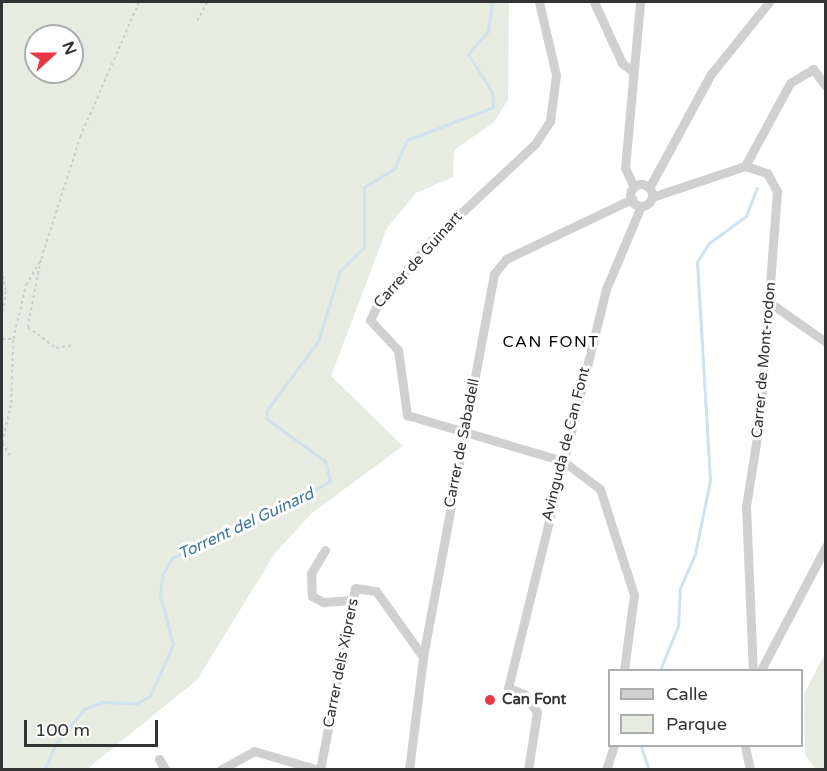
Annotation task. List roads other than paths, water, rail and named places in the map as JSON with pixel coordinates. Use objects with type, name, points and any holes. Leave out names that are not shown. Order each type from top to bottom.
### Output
[{"type":"street","name":"Carrer de Guinart","points":[[539,2],[556,68],[550,122],[535,144],[432,240],[370,316],[372,328],[399,354],[407,415],[563,461],[590,477],[604,497],[629,574],[635,608],[624,669]]},
{"type":"street","points":[[594,2],[622,63],[633,72]]},
{"type":"street","points":[[639,2],[625,168],[634,188],[632,199],[641,206],[651,192],[711,74],[769,2]]},
{"type":"street","points":[[758,14],[763,2]]},
{"type":"street","points":[[758,14],[775,2]]},
{"type":"street","points":[[634,188],[651,192],[745,166],[767,116],[790,83],[813,69],[825,86]]},
{"type":"street","name":"Carrer de Mont-rodon","points":[[745,166],[767,173],[778,198],[770,303],[746,506],[753,669]]},
{"type":"street","name":"Carrer de Sabadell","points":[[409,770],[423,657],[465,432],[500,264],[632,199]]},
{"type":"street","name":"Avinguda de Can Font","points":[[528,770],[537,712],[524,694],[508,688],[606,288],[641,206]]},
{"type":"street","points":[[770,303],[825,342]]},
{"type":"street","points":[[762,669],[825,546]]},
{"type":"street","points":[[325,550],[311,573],[312,596],[329,603],[353,600]]},
{"type":"street","name":"Carrer dels Xiprers","points":[[320,770],[353,600],[361,585],[376,591],[423,657]]},
{"type":"street","points":[[606,770],[614,747]]},
{"type":"street","points":[[745,747],[750,770]]},
{"type":"street","points":[[220,770],[232,759],[254,752],[320,770]]},
{"type":"street","points":[[159,759],[166,770]]},
{"type":"waterway","name":"Torrent del Guinard","points":[[44,770],[55,745],[84,709],[101,702],[137,703],[150,696],[173,644],[160,595],[162,576],[172,558],[265,518],[330,481],[325,461],[267,419],[267,410],[318,341],[340,271],[364,247],[364,187],[394,169],[407,140],[493,107],[492,92],[468,54],[488,31],[492,2]]},
{"type":"waterway","points":[[660,669],[678,626],[680,588],[695,554],[710,480],[697,262],[709,243],[746,216],[757,188]]},
{"type":"waterway","points":[[641,747],[649,770]]},
{"type":"place","name":"Can Font","points":[[490,700]]},
{"type":"district","name":"CAN FONT","points":[[551,342]]}]
